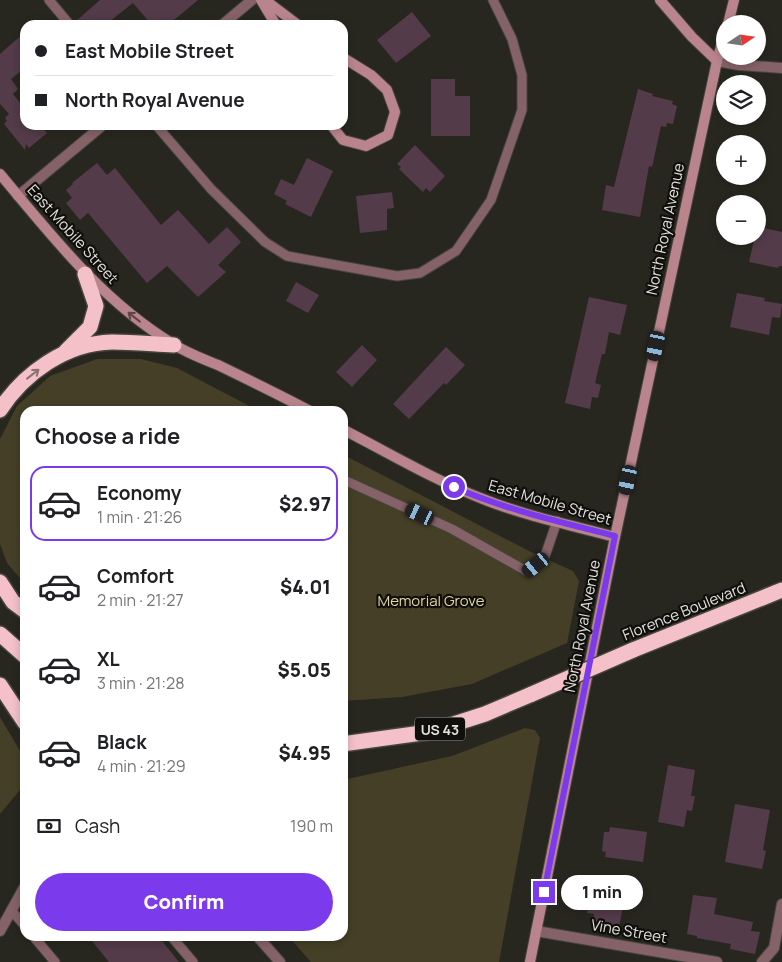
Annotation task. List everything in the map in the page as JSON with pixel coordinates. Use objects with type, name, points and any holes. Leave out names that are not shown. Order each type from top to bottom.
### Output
[{"type":"highway","points":[[65,352],[90,327],[96,306],[85,274]]},
{"type":"highway","points":[[0,410],[8,397],[26,379],[45,364],[65,352],[88,345],[111,342],[174,345]]},
{"type":"highway","points":[[0,582],[13,602],[20,607]]},
{"type":"highway","name":"Florence Boulevard","points":[[348,743],[428,732],[486,714],[633,650],[782,590]]},
{"type":"highway","points":[[0,634],[20,652]]},
{"type":"highway","points":[[0,684],[20,714]]},
{"type":"street","points":[[228,20],[252,0]]},
{"type":"street","points":[[261,0],[273,20]]},
{"type":"street","points":[[265,0],[291,20]]},
{"type":"street","points":[[660,0],[692,37],[716,60]]},
{"type":"street","points":[[730,15],[734,0]]},
{"type":"street","points":[[335,130],[343,140],[366,146],[388,135],[395,112],[388,90],[371,75],[348,61]]},
{"type":"street","name":"North Royal Avenue","points":[[530,962],[615,536],[716,65]]},
{"type":"street","points":[[735,65],[782,68]]},
{"type":"street","points":[[18,196],[97,130]]},
{"type":"street","name":"East Mobile Street","points":[[0,174],[85,274],[126,310],[174,345],[301,406]]},
{"type":"street","name":"East Mobile Street","points":[[348,432],[439,481],[474,496],[516,510],[615,536]]},
{"type":"street","points":[[0,931],[20,895]]},
{"type":"street","points":[[762,962],[774,948],[782,904]]},
{"type":"street","name":"Vine Street","points":[[536,931],[717,962]]},
{"type":"street","points":[[261,941],[280,962]]},
{"type":"lane","points":[[49,0],[66,20]]},
{"type":"lane","points":[[160,130],[218,196],[265,242],[287,256],[397,276],[420,273],[456,251],[491,200],[522,110],[522,75],[512,40],[493,0]]},
{"type":"lane","points":[[348,481],[452,529],[528,572],[544,559],[557,521]]},
{"type":"lane","points":[[11,910],[20,920]]},
{"type":"lane","points":[[37,941],[55,962]]},
{"type":"lane","points":[[175,941],[193,962]]},
{"type":"green space","points":[[97,359],[141,359],[177,368],[249,406],[20,406],[20,578],[7,563],[0,544],[0,439],[17,406],[50,376]]},
{"type":"green space","name":"Memorial Grove","points":[[348,457],[529,551],[573,571],[579,581],[567,643],[472,684],[402,697],[348,701]]},
{"type":"green space","points":[[0,717],[20,751],[20,790],[0,814]]},
{"type":"green space","points":[[525,728],[535,730],[540,738],[499,962],[311,962],[292,941],[348,941],[348,779],[452,756]]},
{"type":"building","points":[[100,0],[198,0],[174,20],[148,20],[133,3],[111,20],[77,20]]},
{"type":"building","points":[[412,12],[431,36],[396,63],[377,40]]},
{"type":"building","points":[[20,36],[20,72],[11,79],[18,89],[13,94],[20,103],[20,130],[44,130],[47,133],[29,148],[26,144],[25,150],[4,124],[7,121],[5,118],[9,114],[0,104],[0,54]]},
{"type":"building","points":[[431,79],[455,79],[455,96],[470,96],[470,136],[431,136]]},
{"type":"building","points":[[638,89],[653,94],[652,96],[673,101],[672,104],[677,106],[673,124],[667,123],[666,127],[661,126],[652,167],[649,166],[640,217],[602,210],[606,185],[614,187]]},
{"type":"building","points":[[415,145],[445,176],[430,192],[426,188],[423,192],[399,169],[401,167],[397,164]]},
{"type":"building","points":[[307,158],[333,171],[311,217],[285,204],[287,201],[274,194],[281,179],[294,185]]},
{"type":"building","points":[[97,163],[107,175],[115,168],[161,225],[178,210],[209,244],[227,227],[241,242],[218,265],[226,272],[198,297],[167,266],[147,283],[88,213],[80,220],[66,203],[72,198],[66,190]]},
{"type":"building","points":[[392,192],[394,208],[387,209],[387,230],[360,233],[356,196]]},
{"type":"building","points":[[766,228],[782,232],[782,266],[778,268],[749,262],[753,245],[766,245]]},
{"type":"building","points":[[296,282],[319,295],[308,313],[286,301]]},
{"type":"building","points":[[737,293],[765,298],[764,301],[782,304],[780,318],[772,317],[769,335],[730,327]]},
{"type":"building","points":[[589,297],[627,305],[620,335],[609,332],[605,354],[602,354],[595,383],[601,385],[598,398],[592,397],[590,409],[565,403]]},
{"type":"building","points":[[362,345],[377,360],[352,387],[336,372]]},
{"type":"building","points":[[446,347],[465,365],[446,385],[444,383],[409,419],[393,404]]},
{"type":"building","points":[[668,765],[695,770],[691,796],[695,796],[692,811],[687,810],[684,827],[658,822]]},
{"type":"building","points":[[735,804],[770,810],[763,850],[766,851],[762,869],[725,862]]},
{"type":"building","points":[[610,827],[647,832],[643,862],[605,857],[606,852],[602,851],[604,832],[609,832]]},
{"type":"building","points":[[600,883],[635,890],[632,909],[623,907],[619,927],[593,922],[594,914],[587,913],[591,893],[598,895]]},
{"type":"building","points":[[693,895],[717,898],[714,914],[753,922],[751,931],[760,932],[755,954],[730,949],[731,944],[697,938],[697,936],[687,934]]},
{"type":"building","points":[[92,941],[162,941],[179,962],[109,962]]},
{"type":"route","points":[[454,487],[483,500],[615,536],[544,892]]}]
